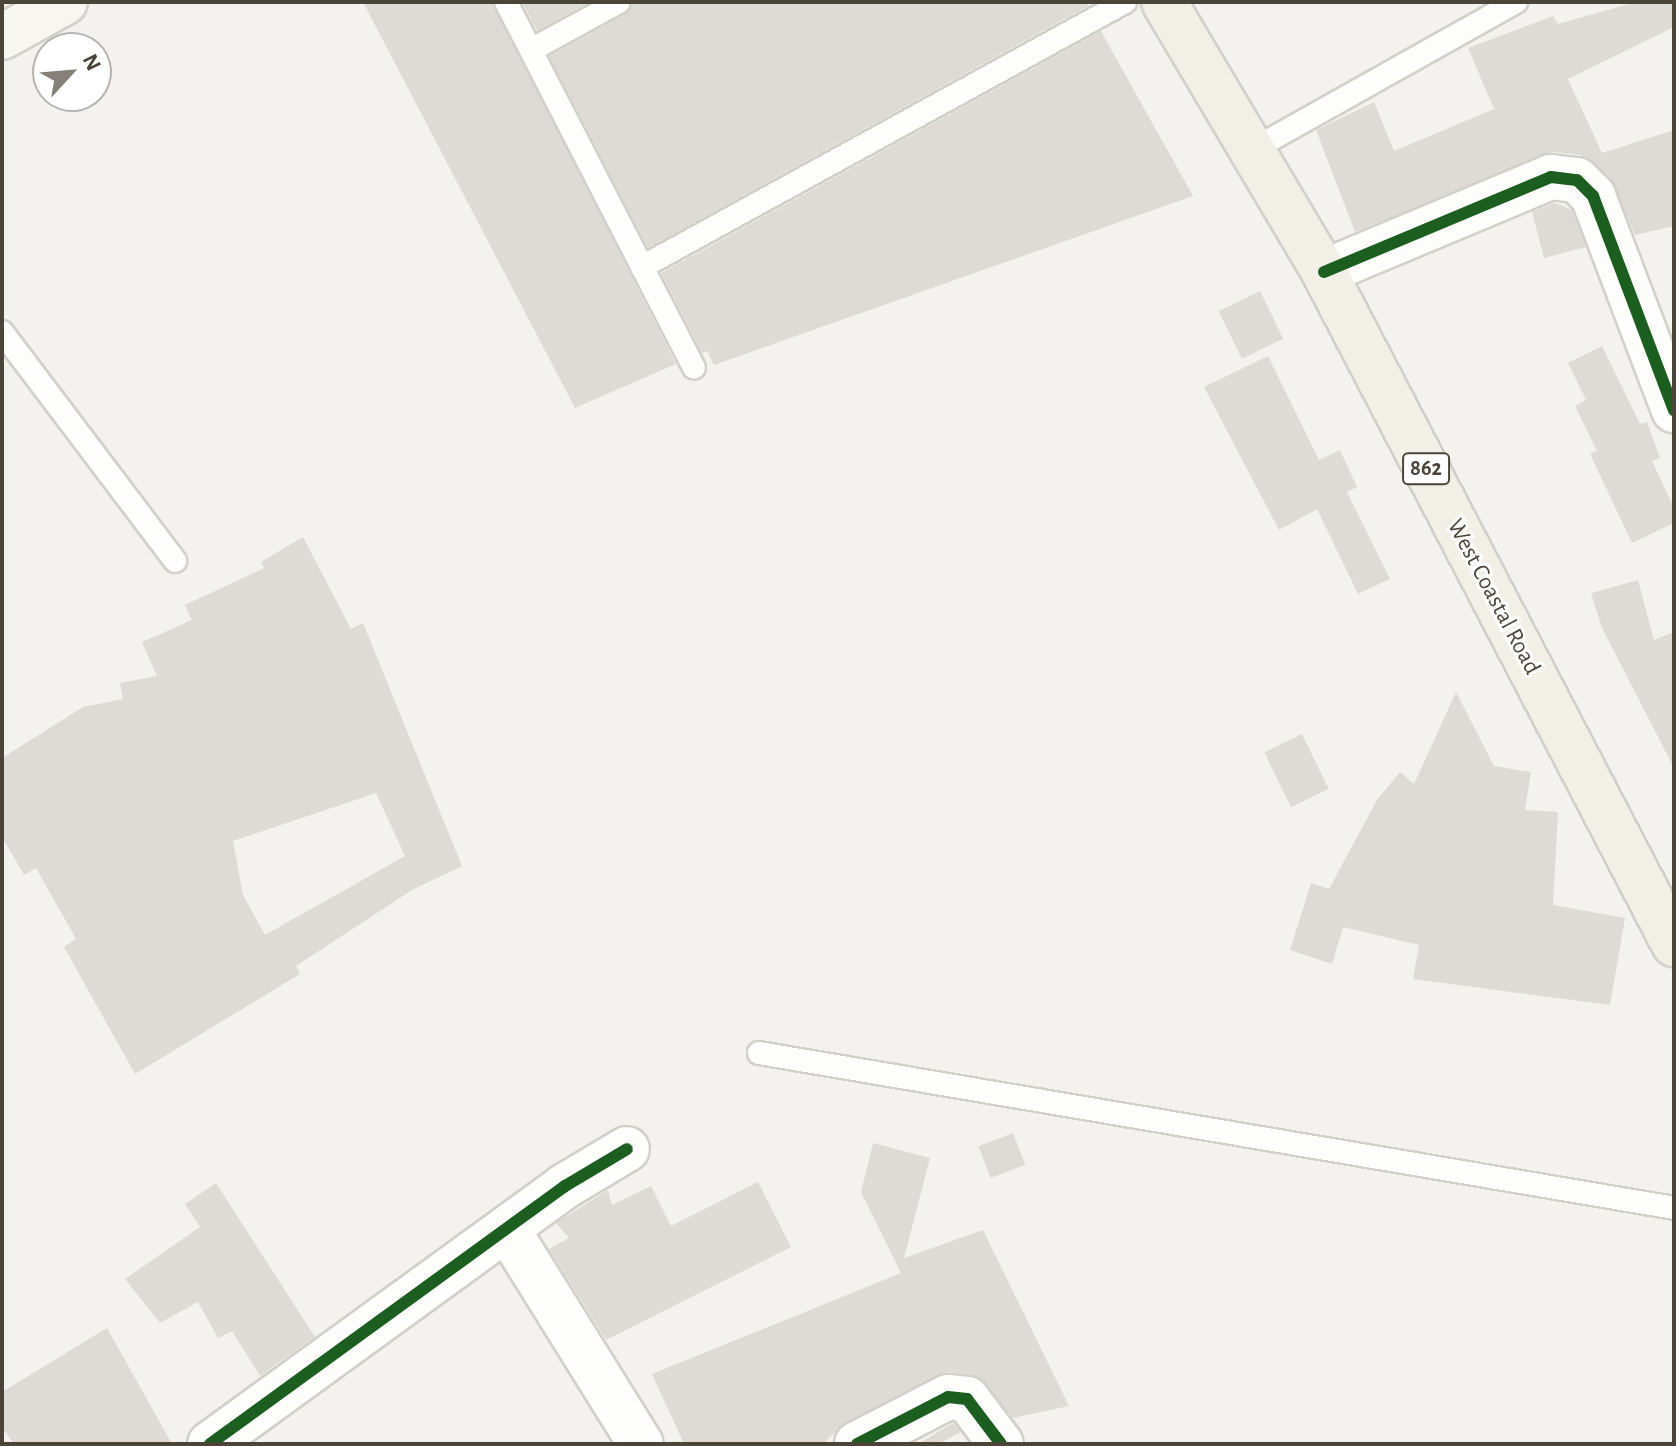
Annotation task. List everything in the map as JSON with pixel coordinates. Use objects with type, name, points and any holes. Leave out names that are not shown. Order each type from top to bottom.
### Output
[{"type":"main road","points":[[2,37],[65,2]]},
{"type":"main road","name":"West Coastal Road","points":[[1164,2],[1324,272],[1674,944]]},
{"type":"street","points":[[1324,272],[1551,177],[1577,180],[1593,196],[1674,410]]},
{"type":"street","points":[[210,1444],[507,1229],[627,1149]]},
{"type":"street","points":[[507,1229],[641,1444]]},
{"type":"street","points":[[857,1444],[948,1397],[967,1399],[1001,1444]]},
{"type":"lane","points":[[506,2],[694,368]]},
{"type":"lane","points":[[531,50],[619,2]]},
{"type":"lane","points":[[642,267],[1125,2]]},
{"type":"lane","points":[[1252,150],[1516,2]]},
{"type":"lane","points":[[2,332],[175,561]]},
{"type":"lane","points":[[759,1053],[1674,1208]]},
{"type":"building","points":[[363,2],[492,2],[676,364],[575,408]]},
{"type":"building","points":[[522,2],[590,2],[537,31]]},
{"type":"building","points":[[633,2],[1085,2],[1088,6],[648,248],[549,56],[626,14]]},
{"type":"building","points":[[1636,2],[1674,2],[1674,27],[1568,79],[1602,153],[1674,130],[1674,226],[1635,235],[1611,178],[1581,155],[1554,152],[1355,232],[1316,130],[1374,102],[1394,151],[1494,109],[1468,48],[1553,16],[1558,24]]},
{"type":"building","points":[[1101,31],[1193,196],[714,365],[707,351],[702,353],[661,273]]},
{"type":"building","points":[[1555,203],[1572,210],[1586,247],[1544,258],[1532,212]]},
{"type":"building","points":[[1260,291],[1283,339],[1242,359],[1219,311]]},
{"type":"building","points":[[1602,346],[1640,424],[1647,422],[1660,458],[1652,461],[1674,508],[1674,523],[1632,543],[1590,454],[1597,451],[1575,406],[1586,400],[1568,363]]},
{"type":"building","points":[[1268,356],[1319,460],[1340,450],[1357,487],[1347,492],[1390,579],[1358,594],[1317,509],[1279,530],[1204,387]]},
{"type":"building","points":[[303,537],[351,629],[363,623],[462,866],[412,890],[296,966],[300,974],[135,1074],[64,947],[76,939],[36,868],[24,875],[2,837],[2,758],[83,707],[123,699],[120,683],[157,676],[142,642],[192,620],[185,605],[264,568],[261,562]],"holes":[[[376,793],[405,856],[265,935],[243,895],[233,841]]]},
{"type":"building","points":[[1638,580],[1654,640],[1674,632],[1674,768],[1602,628],[1591,593]]},
{"type":"building","points":[[1456,692],[1494,766],[1531,772],[1525,810],[1558,812],[1553,905],[1625,918],[1610,1005],[1413,979],[1419,945],[1343,927],[1332,964],[1290,950],[1311,883],[1329,889],[1377,800],[1400,772],[1414,784]]},
{"type":"building","points":[[1302,734],[1329,789],[1291,807],[1264,752]]},
{"type":"building","points":[[1013,1133],[1025,1165],[991,1178],[978,1146]]},
{"type":"building","points":[[873,1143],[930,1158],[904,1258],[983,1230],[1069,1406],[1013,1418],[980,1378],[950,1372],[846,1422],[823,1444],[684,1444],[652,1374],[901,1273],[861,1192]]},
{"type":"building","points":[[758,1182],[791,1247],[606,1340],[549,1249],[569,1238],[556,1223],[608,1190],[612,1205],[651,1186],[671,1226]]},
{"type":"building","points":[[216,1183],[315,1337],[260,1376],[232,1331],[218,1338],[198,1302],[160,1323],[125,1279],[200,1227],[185,1204]]},
{"type":"building","points":[[107,1328],[172,1444],[14,1444],[2,1427],[2,1392]]},
{"type":"building","points":[[953,1423],[961,1432],[938,1444],[918,1444]]},
{"type":"cycle path","points":[[1324,272],[1551,177],[1577,180],[1593,196],[1674,410]]},
{"type":"cycle path","points":[[210,1444],[565,1186],[627,1149]]},
{"type":"cycle path","points":[[857,1444],[948,1397],[967,1399],[1001,1444]]}]
